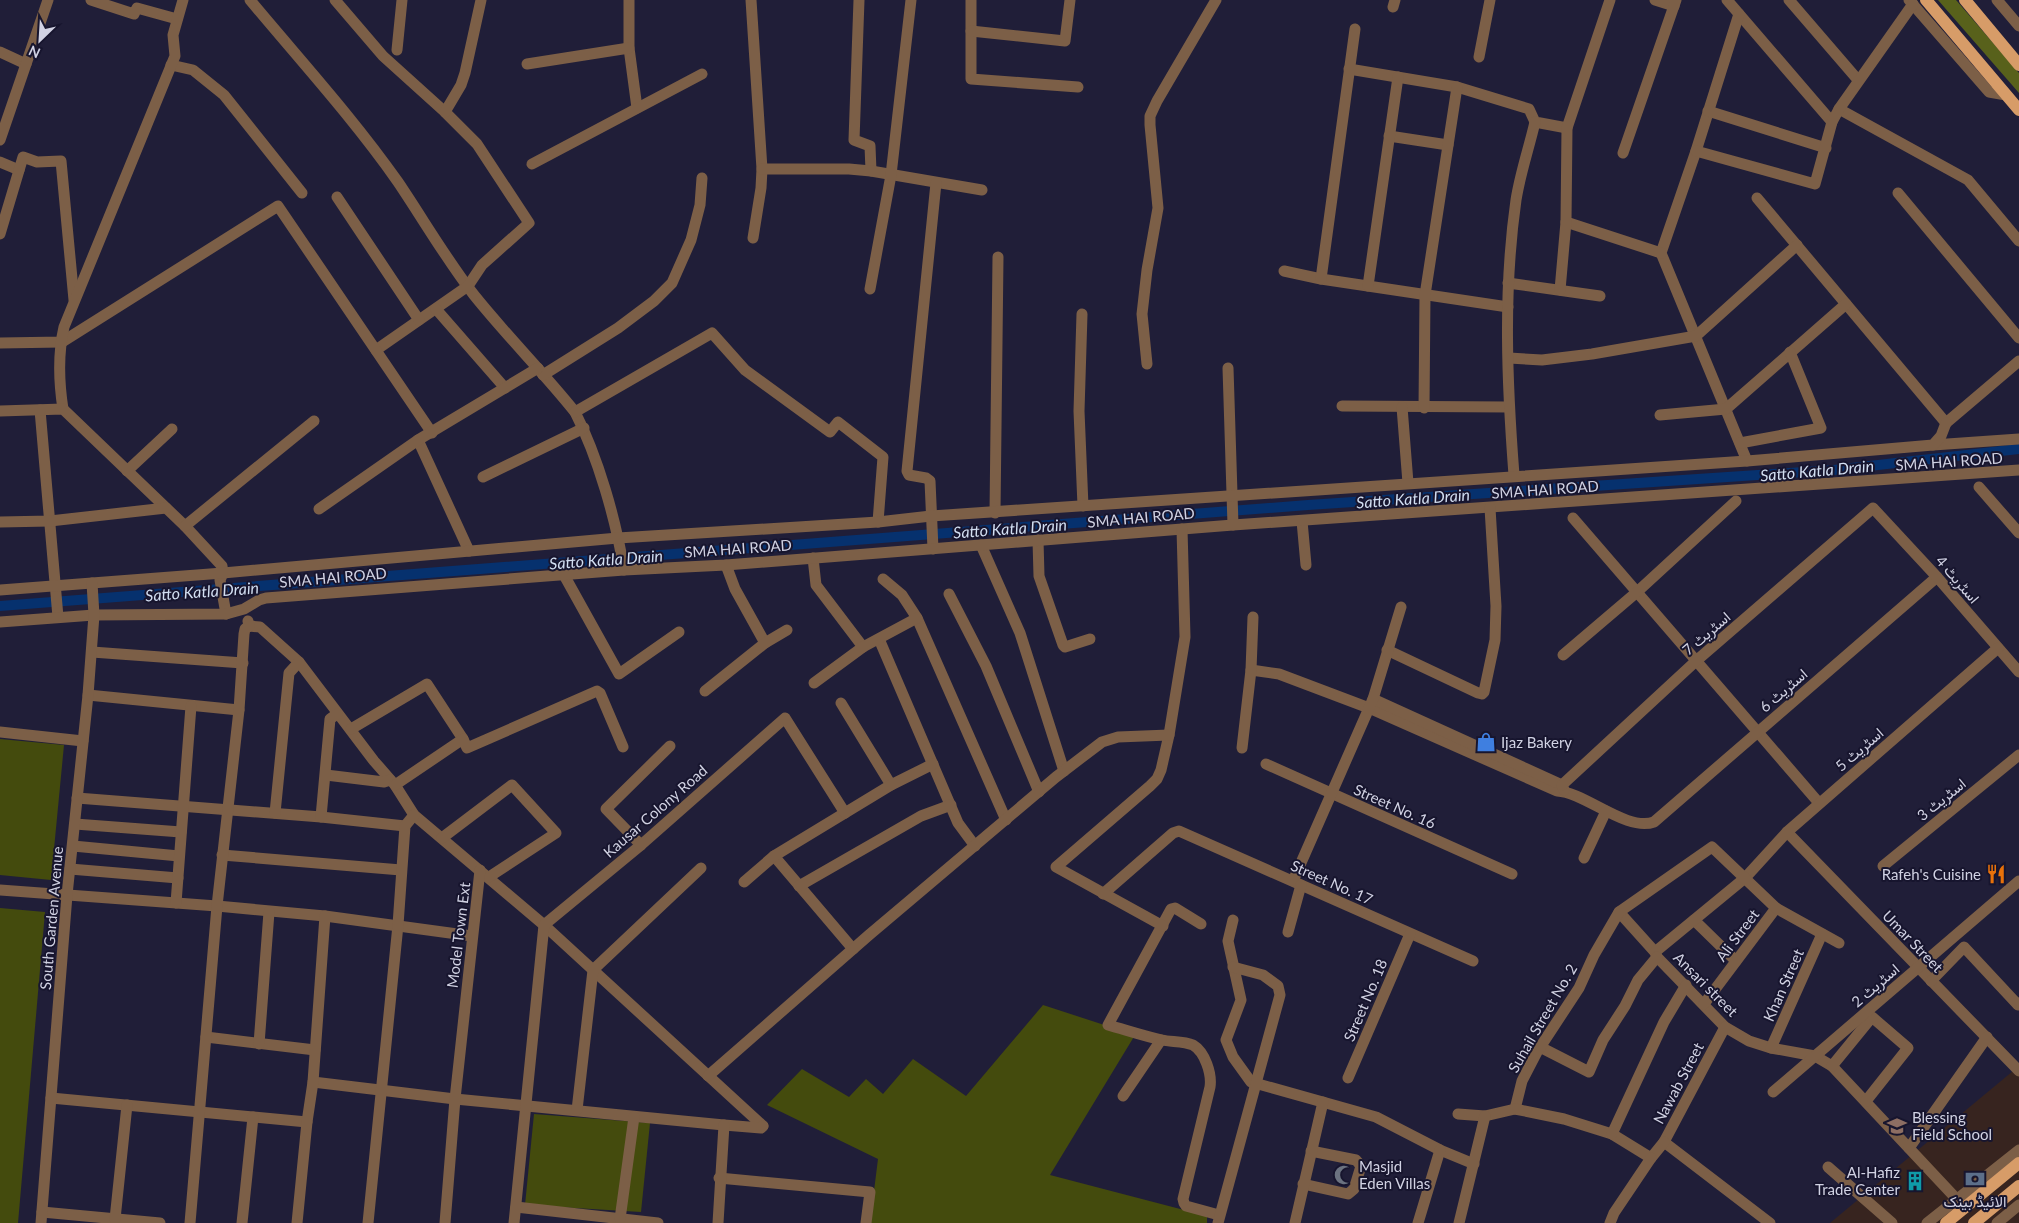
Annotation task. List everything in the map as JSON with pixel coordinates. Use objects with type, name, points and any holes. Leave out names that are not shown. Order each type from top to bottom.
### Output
[{"type":"main road","points":[[1926,0],[2019,110]]},
{"type":"main road","points":[[1964,0],[2019,64]]},
{"type":"main road","points":[[1946,1223],[1961,1203],[2019,1163]]},
{"type":"main road","points":[[1974,1223],[2019,1186]]},
{"type":"street","points":[[0,140],[5,107],[26,64],[48,0]]},
{"type":"street","points":[[91,0],[134,14],[137,8],[177,18]]},
{"type":"street","points":[[183,0],[173,35],[175,56],[64,327],[60,388],[63,409],[185,526],[222,566],[223,600],[226,614]]},
{"type":"street","points":[[250,0],[310,70],[369,144],[468,286],[575,412],[584,428],[603,486],[619,542],[623,565]]},
{"type":"street","points":[[335,0],[383,56],[477,144],[529,223],[482,265],[468,286],[376,350]]},
{"type":"street","points":[[397,50],[402,0]]},
{"type":"street","points":[[445,112],[461,85],[465,73],[481,0]]},
{"type":"street","points":[[629,0],[629,48],[637,108]]},
{"type":"street","points":[[751,0],[762,170],[753,238]]},
{"type":"street","points":[[859,0],[854,140],[870,146],[871,171]]},
{"type":"street","points":[[870,288],[891,175],[912,0]]},
{"type":"street","points":[[972,0],[971,79],[1078,87]]},
{"type":"street","points":[[971,31],[1064,41],[1070,0]]},
{"type":"street","points":[[1147,364],[1142,314],[1143,292],[1158,208],[1150,116],[1216,0]]},
{"type":"street","points":[[1480,57],[1490,0]]},
{"type":"street","points":[[1560,290],[1566,222],[1568,128],[1610,0]]},
{"type":"street","points":[[1623,153],[1675,3],[1655,0]]},
{"type":"street","points":[[1727,0],[1832,122]]},
{"type":"street","points":[[1790,0],[1858,80]]},
{"type":"street","points":[[1997,0],[2019,26]]},
{"type":"street","points":[[1696,151],[1811,185],[1814,184],[1818,177],[1832,122],[1911,2],[1989,92],[2006,95]]},
{"type":"street","points":[[1739,14],[1696,151],[1661,253],[1746,461]]},
{"type":"street","points":[[1321,279],[1355,29]]},
{"type":"street","points":[[527,64],[629,48]]},
{"type":"street","points":[[0,52],[26,64]]},
{"type":"street","points":[[171,65],[193,70],[224,94],[302,193]]},
{"type":"street","points":[[1349,69],[1456,87],[1529,109],[1535,122],[1516,199],[1508,284],[1509,407],[1514,475]]},
{"type":"street","points":[[532,164],[702,74]]},
{"type":"street","points":[[1368,286],[1398,77]]},
{"type":"street","points":[[1424,408],[1426,295],[1456,87]]},
{"type":"street","points":[[1839,109],[1968,180],[2019,241]]},
{"type":"street","points":[[1708,111],[1826,148]]},
{"type":"street","points":[[1535,122],[1568,128]]},
{"type":"street","points":[[1389,136],[1448,145]]},
{"type":"street","points":[[0,234],[23,157],[37,162],[61,162],[74,303]]},
{"type":"street","points":[[0,162],[20,170]]},
{"type":"street","points":[[762,170],[849,169],[982,190]]},
{"type":"street","points":[[319,508],[418,440],[505,388],[541,371],[618,328],[654,301],[672,283],[691,240],[700,205],[702,178]]},
{"type":"street","points":[[933,545],[930,481],[926,478],[909,475],[907,464],[936,183]]},
{"type":"street","points":[[1898,193],[2019,338]]},
{"type":"street","points":[[338,197],[419,320]]},
{"type":"street","points":[[1757,198],[1946,423]]},
{"type":"street","points":[[0,343],[62,342],[278,206],[432,433]]},
{"type":"street","points":[[1566,222],[1661,253]]},
{"type":"street","points":[[1509,358],[1542,360],[1592,354],[1696,336],[1796,246]]},
{"type":"street","points":[[995,513],[998,257]]},
{"type":"street","points":[[1284,271],[1321,279],[1508,307]]},
{"type":"street","points":[[1508,284],[1600,296]]},
{"type":"street","points":[[1660,415],[1726,409],[1846,304]]},
{"type":"street","points":[[436,309],[505,388]]},
{"type":"street","points":[[1082,314],[1079,411],[1082,506]]},
{"type":"street","points":[[575,412],[712,333],[745,370],[813,421],[830,432],[838,422],[883,457],[878,522]]},
{"type":"street","points":[[1740,444],[1820,428],[1790,352]]},
{"type":"street","points":[[1933,445],[1941,436],[1946,423],[2019,361]]},
{"type":"street","points":[[1228,368],[1233,522]]},
{"type":"street","points":[[1342,406],[1424,408],[1509,407]]},
{"type":"street","points":[[1402,407],[1408,483]]},
{"type":"street","points":[[0,411],[63,409]]},
{"type":"street","points":[[40,410],[58,614]]},
{"type":"street","points":[[185,526],[314,421]]},
{"type":"street","points":[[127,471],[172,428]]},
{"type":"street","points":[[483,477],[584,428]]},
{"type":"street","points":[[0,590],[56,588],[222,576],[469,551],[619,542],[878,522],[932,521],[995,513],[1082,506],[1232,499],[1408,483],[1746,461],[2019,439]]},
{"type":"street","points":[[418,440],[469,551]]},
{"type":"street","name":"SMA HAI ROAD","points":[[0,622],[94,611],[226,614],[244,609],[266,598],[564,575],[623,565],[726,565],[933,545],[981,545],[1182,529],[1233,522],[1302,521],[2019,470]]},
{"type":"street","points":[[1979,487],[2019,533]]},
{"type":"street","points":[[1562,655],[1637,592],[1736,501]]},
{"type":"street","points":[[0,522],[50,520],[166,508]]},
{"type":"street","points":[[1387,650],[1478,693],[1482,694],[1484,692],[1495,640],[1496,614],[1490,508]]},
{"type":"street","name":"اسٹریٹ 4","points":[[1873,508],[1937,577],[2019,672]]},
{"type":"street","name":"اسٹریٹ 7","points":[[1563,788],[1696,661],[1873,508]]},
{"type":"street","points":[[1573,518],[1819,803]]},
{"type":"street","points":[[1302,521],[1306,564]]},
{"type":"street","points":[[1163,926],[1056,868],[1157,779],[1161,770],[1170,736],[1185,638],[1182,529]]},
{"type":"street","points":[[1038,540],[1039,576],[1063,645],[1065,648],[1090,639]]},
{"type":"street","points":[[981,545],[1020,633],[1064,771]]},
{"type":"street","points":[[814,558],[816,585],[862,647]]},
{"type":"street","points":[[726,565],[735,589],[765,643]]},
{"type":"street","points":[[564,575],[619,674],[679,632]]},
{"type":"street","name":"اسٹریٹ 6","points":[[1606,811],[1640,824],[1654,822],[1937,577]]},
{"type":"street","points":[[883,579],[902,595],[918,618],[1006,820]]},
{"type":"street","name":"South Garden Avenue","points":[[42,1217],[67,895],[92,652],[94,611],[92,585]]},
{"type":"street","points":[[950,594],[986,666],[1039,792]]},
{"type":"street","points":[[1288,932],[1297,883],[1331,794],[1371,704],[1401,607]]},
{"type":"street","points":[[190,1223],[222,855],[239,710],[244,634],[245,629],[249,626],[244,609]]},
{"type":"street","points":[[1242,748],[1251,670],[1252,617]]},
{"type":"street","points":[[814,682],[862,647],[918,618]]},
{"type":"street","name":"Model Town Ext","points":[[249,626],[260,627],[299,662],[337,714],[392,782],[414,815],[485,874],[472,936],[455,1099],[445,1223]]},
{"type":"street","points":[[705,691],[765,643],[787,630]]},
{"type":"street","points":[[879,639],[958,823],[975,846]]},
{"type":"street","name":"اسٹریٹ 5","points":[[1540,1047],[1589,1072],[1603,1040],[1625,1006],[1638,980],[1656,954],[1746,878],[1787,832],[1819,803],[1998,648]]},
{"type":"street","points":[[92,652],[243,663]]},
{"type":"street","points":[[275,813],[289,673],[299,662]]},
{"type":"street","points":[[1251,670],[1279,674],[1371,704],[1557,791],[1563,788],[1606,811],[1584,858]]},
{"type":"street","points":[[350,729],[427,684],[467,748],[597,691],[600,693],[623,748]]},
{"type":"street","points":[[88,696],[239,710]]},
{"type":"street","points":[[841,703],[891,785]]},
{"type":"street","points":[[176,903],[191,706]]},
{"type":"street","points":[[321,817],[330,719],[337,714]]},
{"type":"street","name":"Kausar Colony Road","points":[[544,925],[640,845],[785,718],[845,813]]},
{"type":"street","points":[[0,732],[83,742]]},
{"type":"street","points":[[708,1076],[853,949],[1064,771],[1102,742],[1118,737],[1170,736]]},
{"type":"street","points":[[326,775],[392,782],[462,739]]},
{"type":"street","points":[[640,845],[606,809],[670,746]]},
{"type":"street","name":"اسٹریٹ 3","points":[[1883,866],[2019,755]]},
{"type":"street","points":[[744,882],[774,856],[891,785],[933,764]]},
{"type":"street","name":"Street No. 16","points":[[1266,764],[1512,874]]},
{"type":"street","points":[[313,1082],[455,1099],[634,1117],[761,1128],[763,1126],[544,925],[485,874],[556,833],[512,784],[442,838]]},
{"type":"street","points":[[77,798],[275,813],[405,826]]},
{"type":"street","points":[[799,886],[921,816],[951,805]]},
{"type":"street","points":[[368,1223],[398,926],[405,826],[414,815]]},
{"type":"street","points":[[74,824],[181,832]]},
{"type":"street","name":"Street No. 17","points":[[1103,894],[1173,833],[1178,832],[1473,961]]},
{"type":"street","name":"Umar Street","points":[[1787,832],[2019,1071]]},
{"type":"street","points":[[72,846],[179,856]]},
{"type":"street","name":"Suhail Street No. 2","points":[[1515,1109],[1522,1081],[1540,1047],[1579,988],[1594,955],[1619,912],[1712,847],[1746,878]]},
{"type":"street","points":[[222,855],[401,870]]},
{"type":"street","points":[[774,856],[853,949]]},
{"type":"street","points":[[70,868],[178,878]]},
{"type":"street","points":[[577,1110],[593,970],[701,868]]},
{"type":"street","points":[[1746,878],[1776,908],[1839,943]]},
{"type":"street","name":"اسٹریٹ 2","points":[[1773,1092],[2019,881]]},
{"type":"street","points":[[0,890],[325,916],[472,936]]},
{"type":"street","points":[[1201,924],[1173,907],[1108,1025],[1161,1040],[1194,1046],[1206,1062],[1210,1087],[1183,1199],[1186,1206],[1219,1219],[1280,995],[1278,986],[1263,975],[1233,967]]},
{"type":"street","name":"Ali Street","points":[[1704,1004],[1776,908]]},
{"type":"street","points":[[259,1044],[269,912]]},
{"type":"street","name":"Ansari street","points":[[1619,912],[1704,1004],[1708,1011],[1725,1027],[1749,1041],[1771,1048],[1815,1056],[1832,1066],[1961,1203]]},
{"type":"street","points":[[297,1223],[313,1082],[325,916]]},
{"type":"street","points":[[1233,920],[1228,942],[1241,1000],[1226,1040],[1233,1057],[1251,1082],[1376,1117],[1440,1150],[1474,1164]]},
{"type":"street","points":[[1694,920],[1736,961]]},
{"type":"street","points":[[514,1223],[544,925]]},
{"type":"street","name":"Street No. 18","points":[[1348,1078],[1410,934]]},
{"type":"street","name":"Khan Street","points":[[1771,1048],[1822,934]]},
{"type":"street","points":[[1931,980],[1964,947],[2018,1004]]},
{"type":"street","points":[[1612,1134],[1664,1022],[1686,985]]},
{"type":"street","points":[[1832,1066],[1872,1017],[1908,1048],[1866,1101]]},
{"type":"street","name":"Nawab Street","points":[[1725,1027],[1664,1142],[1770,1223]]},
{"type":"street","points":[[206,1037],[315,1050]]},
{"type":"street","points":[[1909,1148],[1987,1037]]},
{"type":"street","points":[[1124,1096],[1161,1040]]},
{"type":"street","points":[[51,1098],[307,1122]]},
{"type":"street","points":[[1295,1223],[1323,1102]]},
{"type":"street","points":[[115,1218],[127,1105]]},
{"type":"street","points":[[1458,1114],[1485,1116],[1515,1109],[1564,1120],[1612,1134],[1651,1158]]},
{"type":"street","points":[[1459,1223],[1485,1116]]},
{"type":"street","points":[[242,1223],[253,1117]]},
{"type":"street","points":[[620,1219],[634,1117]]},
{"type":"street","points":[[718,1223],[719,1178],[724,1125]]},
{"type":"street","points":[[1610,1223],[1614,1213],[1664,1142]]},
{"type":"street","points":[[1418,1223],[1440,1150]]},
{"type":"street","points":[[1927,1223],[1961,1203],[2019,1150]]},
{"type":"street","points":[[1303,1184],[1348,1194],[1354,1189],[1361,1166],[1356,1160],[1311,1151]]},
{"type":"street","points":[[1828,1167],[1892,1223]]},
{"type":"street","points":[[719,1178],[870,1192],[866,1223]]},
{"type":"street","points":[[1997,1223],[2019,1205]]},
{"type":"street","points":[[516,1207],[658,1223]]},
{"type":"street","points":[[42,1217],[115,1218],[160,1223]]},
{"type":"shaded area","points":[[2019,1066],[2019,1223],[1830,1223]]},
{"type":"green space","points":[[1938,0],[1956,0],[2019,73],[2019,93]]},
{"type":"green space","points":[[0,739],[64,745],[51,880],[0,875]]},
{"type":"green space","points":[[0,908],[45,912],[18,1223],[0,1223]]},
{"type":"green space","points":[[1043,1005],[1135,1035],[1050,1175],[1207,1216],[1207,1223],[870,1223],[878,1159],[767,1105],[802,1069],[849,1097],[866,1079],[883,1094],[913,1059],[966,1096]]},
{"type":"green space","points":[[534,1114],[650,1123],[641,1212],[525,1205]]},
{"type":"waterway","name":"Satto Katla Drain","points":[[0,606],[1308,505],[1834,470],[2019,449]]},
{"type":"place","name":"Ijaz Bakery","points":[[1486,742]]},
{"type":"place","name":"Rafeh's Cuisine","points":[[1996,874]]},
{"type":"place","name":"Blessing Field School","points":[[1897,1126]]},
{"type":"place","name":"Masjid Eden Villas","points":[[1344,1175]]},
{"type":"place","name":"الائیڈ بینک","points":[[1975,1179]]},
{"type":"place","name":"Al-Hafiz Trade Center","points":[[1915,1181]]}]
